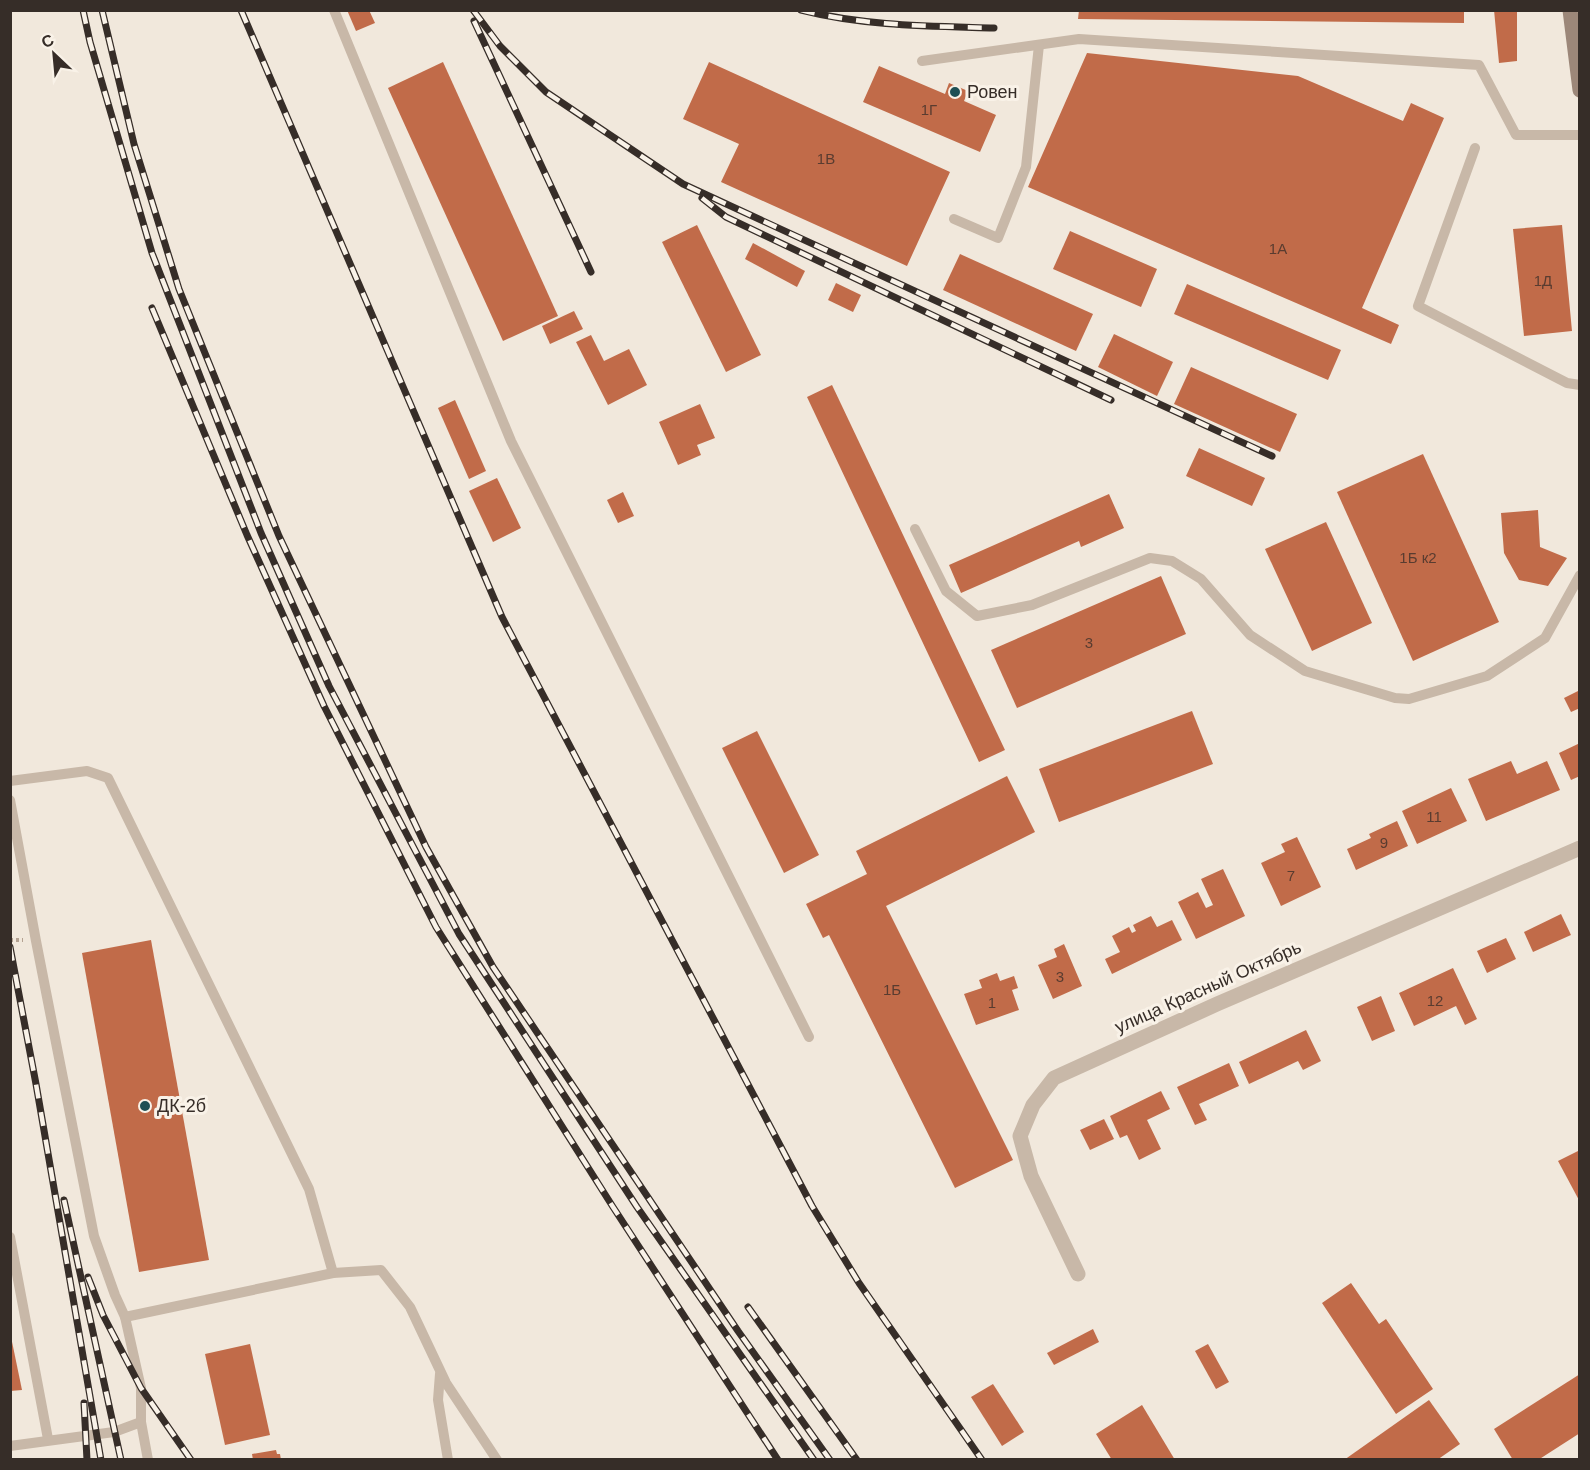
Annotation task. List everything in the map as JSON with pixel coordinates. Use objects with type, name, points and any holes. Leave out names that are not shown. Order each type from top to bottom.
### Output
[{"type":"main road","points":[[1569,10],[1576,41],[1580,90]]},
{"type":"street","name":"улица Красный Октябрь","points":[[1078,1274],[1031,1176],[1020,1136],[1033,1105],[1053,1078],[1228,999],[1580,848]]},
{"type":"lane","points":[[334,10],[511,441],[809,1037]]},
{"type":"lane","points":[[922,61],[1079,39],[1479,65],[1516,135],[1580,135]]},
{"type":"lane","points":[[954,219],[998,238],[1026,167],[1039,45]]},
{"type":"lane","points":[[1475,148],[1418,306],[1567,383],[1580,385]]},
{"type":"lane","points":[[915,529],[946,591],[977,616],[1032,605],[1150,558],[1172,561],[1201,579],[1250,635],[1305,671],[1395,698],[1409,699],[1487,676],[1545,638],[1580,575]]},
{"type":"lane","points":[[10,781],[87,771],[108,778],[309,1189],[333,1273]]},
{"type":"lane","points":[[10,801],[94,1236],[125,1317],[141,1388],[141,1422],[148,1460]]},
{"type":"lane","points":[[10,1238],[48,1439]]},
{"type":"lane","points":[[125,1317],[333,1273],[381,1270],[411,1307],[446,1383],[496,1460]]},
{"type":"lane","points":[[440,1371],[438,1400],[448,1460]]},
{"type":"lane","points":[[10,1446],[48,1439],[114,1432],[141,1422]]},
{"type":"building","points":[[347,10],[369,10],[375,23],[356,31]]},
{"type":"building","points":[[1079,10],[1464,10],[1464,23],[1078,19]]},
{"type":"building","points":[[1494,10],[1517,10],[1517,61],[1499,63]]},
{"type":"building","points":[[1087,53],[1298,76],[1403,121],[1411,103],[1444,118],[1362,308],[1399,325],[1391,344],[1028,187]]},
{"type":"building","points":[[443,62],[558,316],[503,341],[388,88]]},
{"type":"building","points":[[709,62],[950,172],[907,266],[721,182],[739,144],[683,119]]},
{"type":"building","points":[[879,66],[945,94],[949,83],[968,91],[964,101],[996,115],[980,152],[863,102]]},
{"type":"building","points":[[697,225],[761,355],[726,372],[662,242]]},
{"type":"building","points":[[1562,225],[1572,331],[1524,336],[1513,229]]},
{"type":"building","points":[[1070,231],[1157,269],[1141,307],[1053,269]]},
{"type":"building","points":[[753,243],[805,271],[797,287],[745,259]]},
{"type":"building","points":[[960,254],[1093,314],[1076,351],[943,290]]},
{"type":"building","points":[[836,283],[861,295],[853,312],[828,300]]},
{"type":"building","points":[[1187,284],[1341,350],[1328,380],[1174,314]]},
{"type":"building","points":[[574,311],[583,329],[550,344],[542,326]]},
{"type":"building","points":[[1114,334],[1173,362],[1157,396],[1098,367]]},
{"type":"building","points":[[591,335],[604,361],[629,349],[647,385],[608,405],[576,342]]},
{"type":"building","points":[[1191,367],[1297,414],[1280,452],[1174,404]]},
{"type":"building","points":[[832,385],[1005,750],[979,762],[807,397]]},
{"type":"building","points":[[455,400],[486,471],[469,479],[438,408]]},
{"type":"building","points":[[700,404],[715,438],[697,445],[701,455],[678,465],[659,422]]},
{"type":"building","points":[[1199,448],[1265,478],[1252,506],[1186,476]]},
{"type":"building","points":[[1423,454],[1499,622],[1413,661],[1337,492]]},
{"type":"building","points":[[497,478],[521,528],[493,542],[469,491]]},
{"type":"building","points":[[623,492],[634,516],[618,523],[607,500]]},
{"type":"building","points":[[1109,494],[1124,528],[1081,547],[1079,541],[961,593],[949,565]]},
{"type":"building","points":[[1538,510],[1540,547],[1567,558],[1548,586],[1519,580],[1504,553],[1501,513]]},
{"type":"building","points":[[1326,522],[1372,623],[1312,651],[1265,549]]},
{"type":"building","points":[[1161,576],[1186,634],[1017,708],[991,650]]},
{"type":"building","points":[[1580,690],[1580,708],[1571,712],[1564,698]]},
{"type":"building","points":[[1192,711],[1213,764],[1059,822],[1039,769]]},
{"type":"building","points":[[757,731],[819,855],[784,873],[722,748]]},
{"type":"building","points":[[1580,743],[1580,776],[1571,780],[1559,753]]},
{"type":"building","points":[[1511,761],[1517,774],[1547,761],[1560,790],[1486,821],[1468,779]]},
{"type":"building","points":[[1007,776],[1035,832],[886,906],[1013,1160],[955,1188],[829,935],[823,938],[806,904],[867,874],[856,851]]},
{"type":"building","points":[[1451,788],[1467,821],[1417,844],[1402,811]]},
{"type":"building","points":[[1397,821],[1408,846],[1356,870],[1347,849],[1371,838],[1369,834]]},
{"type":"building","points":[[1297,837],[1321,887],[1281,906],[1261,863],[1285,852],[1281,844]]},
{"type":"building","points":[[1223,869],[1245,916],[1196,939],[1178,902],[1198,892],[1206,908],[1213,905],[1201,879]]},
{"type":"building","points":[[1561,914],[1571,935],[1533,952],[1524,932]]},
{"type":"building","points":[[1151,916],[1157,927],[1172,920],[1182,940],[1112,974],[1105,959],[1120,952],[1112,936],[1129,927],[1132,933],[1136,931],[1133,925]]},
{"type":"building","points":[[1506,938],[1516,959],[1487,973],[1477,951]]},
{"type":"building","name":"ДК-2б","points":[[151,940],[209,1260],[139,1272],[82,953]]},
{"type":"building","points":[[1064,944],[1082,986],[1053,999],[1038,965],[1057,957],[1054,949]]},
{"type":"building","points":[[1453,968],[1477,1019],[1465,1025],[1456,1006],[1414,1026],[1399,993]]},
{"type":"building","points":[[997,973],[1000,981],[1014,976],[1018,988],[1012,990],[1019,1010],[976,1025],[964,994],[982,988],[979,980]]},
{"type":"building","points":[[1381,996],[1395,1031],[1372,1041],[1357,1007]]},
{"type":"building","points":[[1306,1030],[1321,1061],[1303,1070],[1298,1061],[1249,1084],[1239,1062]]},
{"type":"building","points":[[1229,1063],[1239,1086],[1199,1104],[1207,1120],[1195,1125],[1177,1087]]},
{"type":"building","points":[[1161,1091],[1170,1109],[1147,1120],[1161,1149],[1139,1160],[1127,1135],[1120,1138],[1110,1116]]},
{"type":"building","points":[[1104,1119],[1114,1139],[1090,1150],[1080,1130]]},
{"type":"building","points":[[1580,1150],[1580,1202],[1558,1161]]},
{"type":"building","points":[[1351,1283],[1379,1324],[1386,1319],[1433,1389],[1396,1414],[1322,1303]]},
{"type":"building","points":[[1093,1329],[1099,1342],[1054,1365],[1047,1353]]},
{"type":"building","points":[[10,1332],[22,1390],[10,1391]]},
{"type":"building","points":[[250,1344],[270,1435],[225,1445],[205,1354]]},
{"type":"building","points":[[1208,1344],[1229,1382],[1216,1389],[1195,1351]]},
{"type":"building","points":[[1580,1374],[1580,1433],[1538,1460],[1513,1460],[1494,1429]]},
{"type":"building","points":[[993,1384],[1024,1432],[1002,1446],[971,1397]]},
{"type":"building","points":[[1429,1400],[1460,1444],[1437,1460],[1344,1460]]},
{"type":"building","points":[[1142,1405],[1175,1460],[1112,1460],[1096,1434]]},
{"type":"building","points":[[276,1450],[281,1460],[253,1460],[252,1454]]},
{"type":"railway","points":[[83,10],[90,42],[152,253],[261,533],[329,686],[459,934],[637,1207],[814,1460]]},
{"type":"railway","points":[[102,10],[134,144],[179,289],[279,536],[426,847],[493,967],[738,1331],[830,1460]]},
{"type":"railway","points":[[241,10],[502,617],[812,1206],[859,1283],[982,1460]]},
{"type":"railway","points":[[473,10],[500,46],[546,92],[683,184],[1272,456]]},
{"type":"railway","points":[[801,10],[873,22],[994,28]]},
{"type":"railway","points":[[474,21],[591,272]]},
{"type":"railway","points":[[702,198],[726,217],[1111,400]]},
{"type":"railway","points":[[152,308],[247,535],[324,706],[436,927],[613,1207],[778,1460]]},
{"type":"railway","points":[[10,947],[101,1460]]},
{"type":"railway","points":[[64,1200],[121,1460]]},
{"type":"railway","points":[[88,1277],[103,1315],[141,1388],[191,1460]]},
{"type":"railway","points":[[748,1307],[857,1460]]},
{"type":"railway","points":[[84,1403],[87,1460]]},
{"type":"place","name":"Ровен","points":[[955,92]]},
{"type":"place","name":"ДК-2б","points":[[145,1106]]}]
